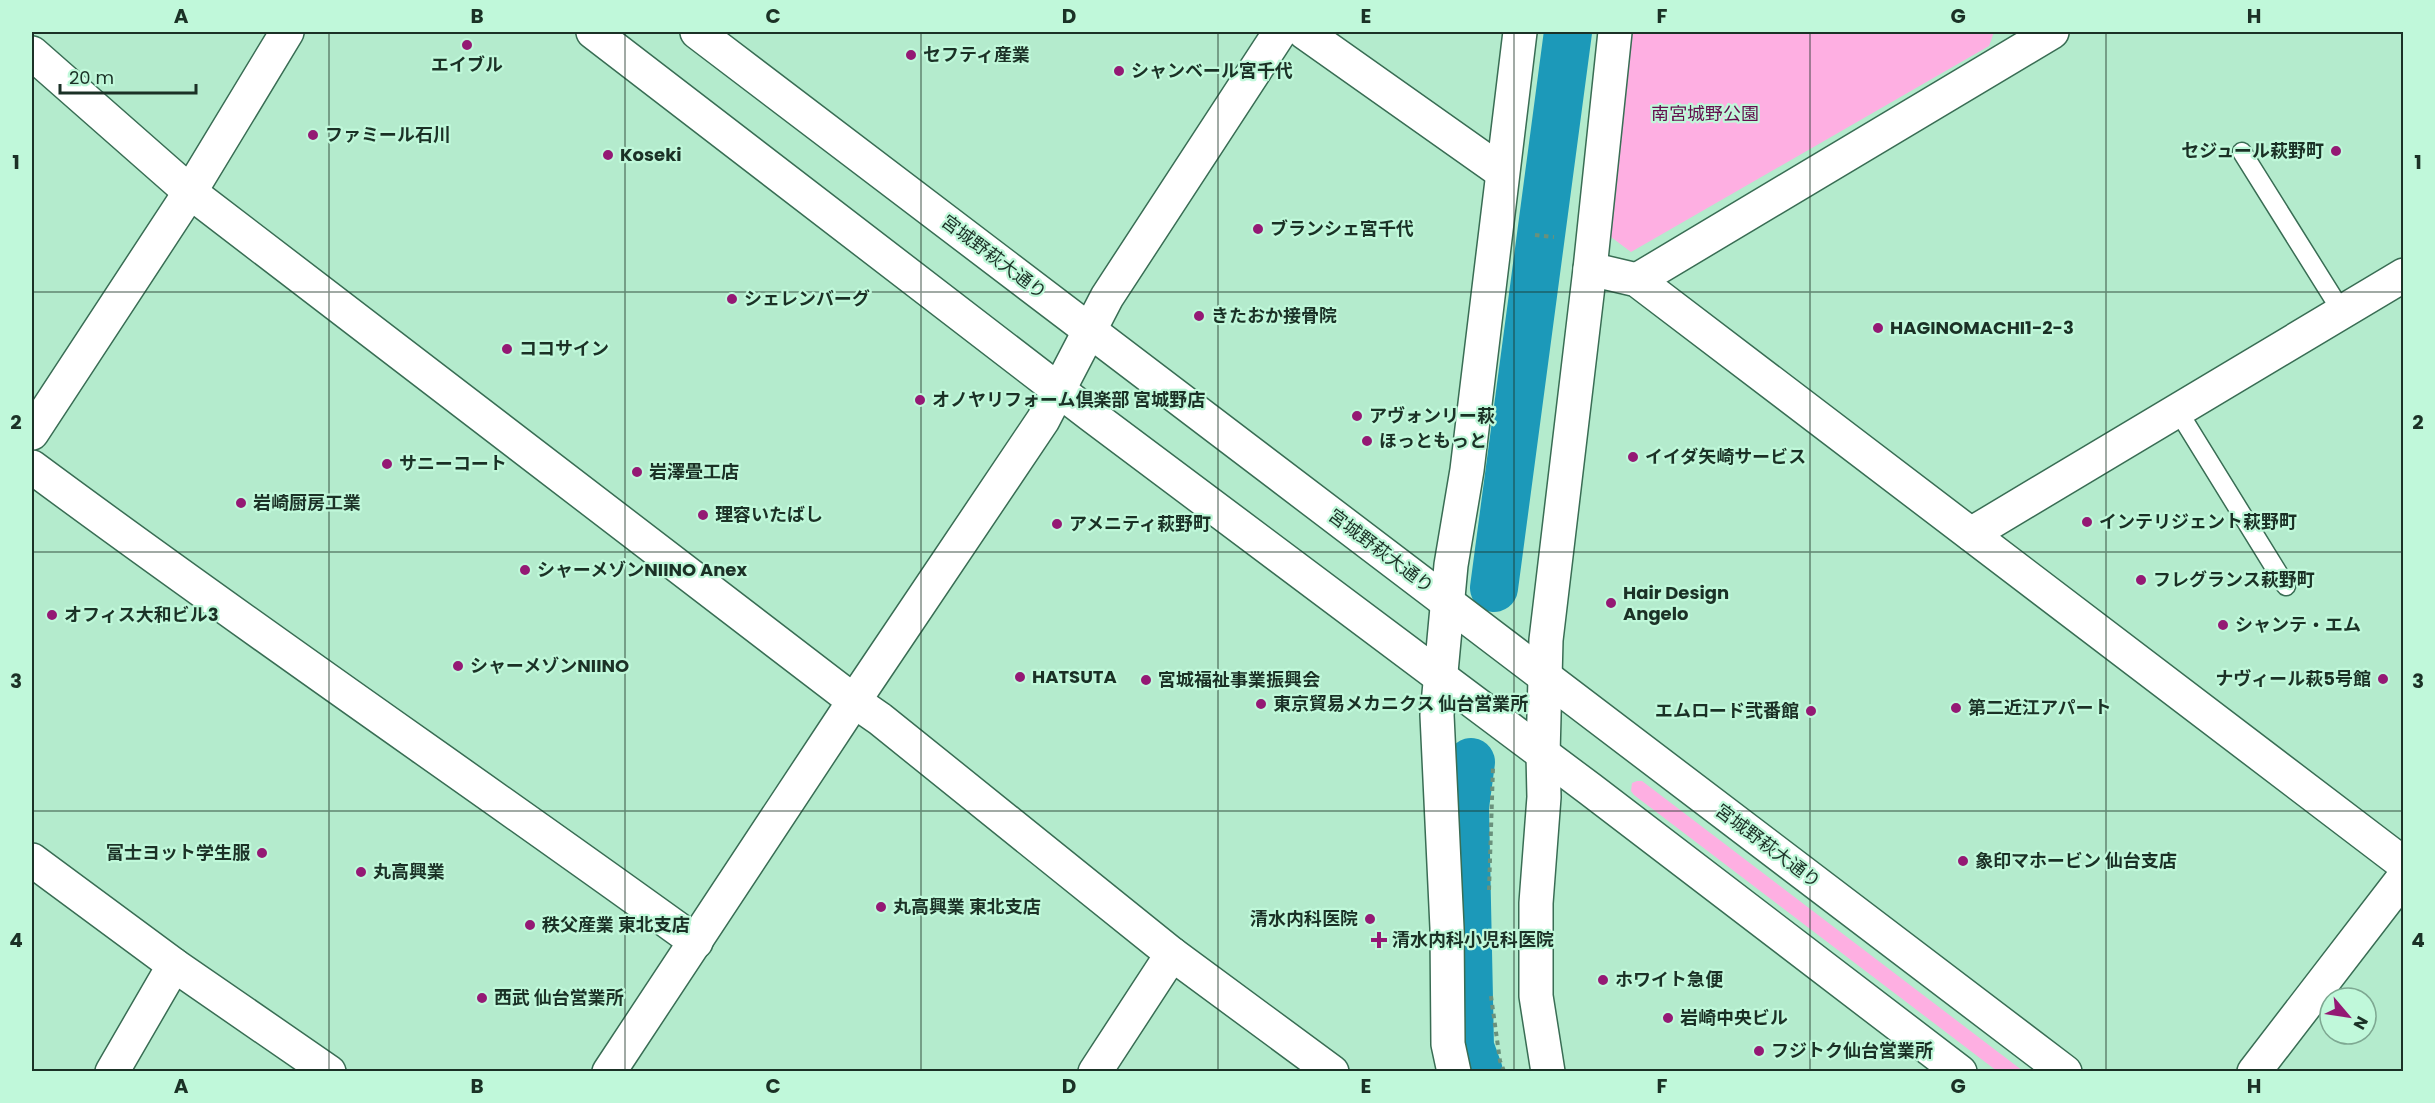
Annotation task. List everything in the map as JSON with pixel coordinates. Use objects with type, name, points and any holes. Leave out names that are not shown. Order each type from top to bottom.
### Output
[{"type":"street","points":[[32,433],[190,192],[287,32]]},
{"type":"street","points":[[593,32],[1059,389],[1960,1071]]},
{"type":"street","name":"宮城野萩大通り","points":[[697,32],[2065,1071]]},
{"type":"street","points":[[609,1071],[1043,420],[1107,297],[1280,32]]},
{"type":"street","points":[[1304,32],[1502,172]]},
{"type":"street","points":[[1454,1071],[1448,1044],[1447,928],[1437,716],[1451,565],[1467,470],[1520,32]]},
{"type":"street","points":[[1548,1071],[1536,996],[1536,903],[1544,797],[1546,640],[1590,269],[1615,32]]},
{"type":"street","points":[[1637,280],[2037,35]]},
{"type":"street","points":[[32,53],[190,192],[880,719],[1172,954],[1332,1071]]},
{"type":"street","points":[[1590,269],[1637,280],[2403,864]]},
{"type":"street","points":[[1971,534],[2403,275]]},
{"type":"street","points":[[32,467],[183,579],[446,762],[696,942]]},
{"type":"street","points":[[32,860],[174,965],[329,1071]]},
{"type":"street","points":[[2254,1071],[2403,877]]},
{"type":"street","points":[[1095,1071],[1172,954]]},
{"type":"street","points":[[112,1071],[174,965]]},
{"type":"lane","points":[[2242,152],[2342,312]]},
{"type":"lane","points":[[2178,411],[2286,586]]},
{"type":"path","points":[[1532,235],[1555,237]]},
{"type":"path","points":[[1489,898],[1493,759]]},
{"type":"path","points":[[1490,992],[1500,1061],[1505,1071]]},
{"type":"green space","name":"南宮城野公園","points":[[1630,32],[1994,32],[1989,46],[1631,252],[1607,234]]},
{"type":"green space","points":[[1642,781],[2023,1071],[1997,1071],[1634,795],[1631,791],[1632,783]]},
{"type":"waterway","points":[[1494,588],[1568,32]]},
{"type":"waterway","points":[[1471,762],[1465,807],[1470,1047],[1479,1072]]},
{"type":"place","name":"エイブル","points":[[467,45]]},
{"type":"place","name":"セフティ産業","points":[[911,55]]},
{"type":"place","name":"シャンベール宮千代","points":[[1119,71]]},
{"type":"place","name":"ファミール石川","points":[[313,135]]},
{"type":"place","name":"セジュール萩野町","points":[[2336,151]]},
{"type":"place","name":"Koseki","points":[[608,155]]},
{"type":"place","name":"ブランシェ宮千代","points":[[1258,229]]},
{"type":"place","name":"シェレンバーグ","points":[[732,299]]},
{"type":"place","name":"きたおか接骨院","points":[[1199,316]]},
{"type":"place","name":"HAGINOMACHI1-2-3","points":[[1878,328]]},
{"type":"place","name":"ココサイン","points":[[507,349]]},
{"type":"place","name":"オノヤリフォーム倶楽部 宮城野店","points":[[920,400]]},
{"type":"place","name":"アヴォンリー萩","points":[[1357,416]]},
{"type":"place","name":"ほっともっと","points":[[1367,441]]},
{"type":"place","name":"イイダ矢崎サービス","points":[[1633,457]]},
{"type":"place","name":"サニーコート","points":[[387,464]]},
{"type":"place","name":"岩澤畳工店","points":[[637,472]]},
{"type":"place","name":"岩崎厨房工業","points":[[241,503]]},
{"type":"place","name":"理容いたばし","points":[[703,515]]},
{"type":"place","name":"インテリジェント萩野町","points":[[2087,522]]},
{"type":"place","name":"アメニティ萩野町","points":[[1057,524]]},
{"type":"place","name":"シャーメゾンNIINO Anex","points":[[525,570]]},
{"type":"place","name":"フレグランス萩野町","points":[[2141,580]]},
{"type":"place","name":"Hair Design Angelo","points":[[1611,603]]},
{"type":"place","name":"オフィス大和ビル3","points":[[52,615]]},
{"type":"place","name":"シャンテ・エム","points":[[2223,625]]},
{"type":"place","name":"シャーメゾンNIINO","points":[[458,666]]},
{"type":"place","name":"HATSUTA","points":[[1020,677]]},
{"type":"place","name":"ナヴィール萩5号館","points":[[2383,679]]},
{"type":"place","name":"宮城福祉事業振興会","points":[[1146,680]]},
{"type":"place","name":"東京貿易メカニクス 仙台営業所","points":[[1261,704]]},
{"type":"place","name":"第二近江アパート","points":[[1956,708]]},
{"type":"place","name":"エムロード弐番館","points":[[1811,711]]},
{"type":"place","name":"富士ヨット学生服","points":[[262,853]]},
{"type":"place","name":"象印マホービン 仙台支店","points":[[1963,861]]},
{"type":"place","name":"丸高興業","points":[[361,872]]},
{"type":"place","name":"丸高興業 東北支店","points":[[881,907]]},
{"type":"place","name":"清水内科医院","points":[[1370,919]]},
{"type":"place","name":"秩父産業 東北支店","points":[[530,925]]},
{"type":"place","name":"清水内科小児科医院","points":[[1379,940]]},
{"type":"place","name":"ホワイト急便","points":[[1603,980]]},
{"type":"place","name":"西武 仙台営業所","points":[[482,998]]},
{"type":"place","name":"岩崎中央ビル","points":[[1668,1018]]},
{"type":"place","name":"フジトク仙台営業所","points":[[1759,1051]]}]
